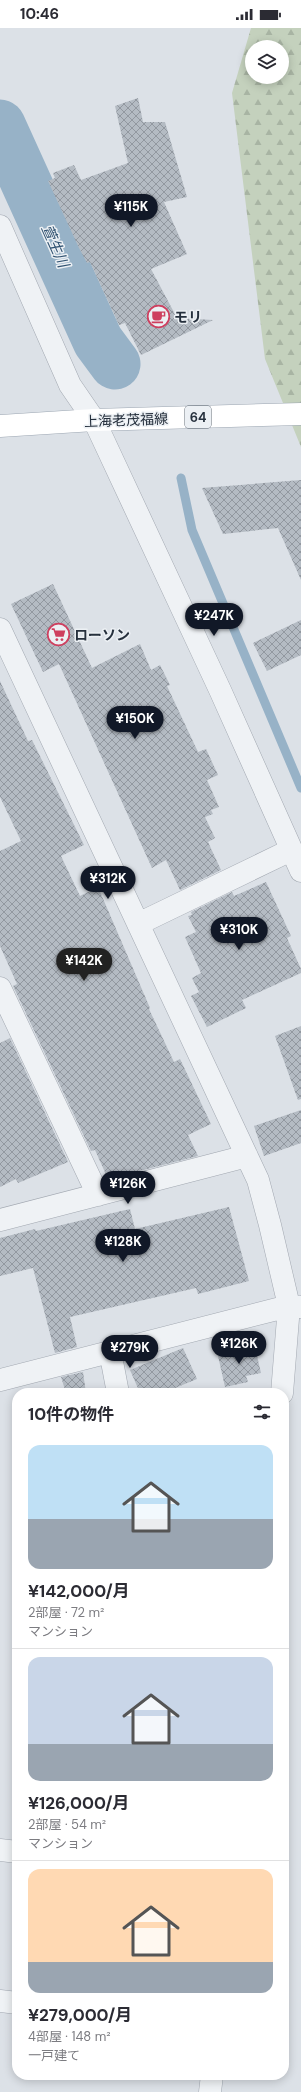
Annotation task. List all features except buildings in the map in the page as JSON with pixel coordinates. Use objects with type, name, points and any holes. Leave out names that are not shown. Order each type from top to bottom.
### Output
[{"type":"main road","name":"上海老茂福線","points":[[0,426],[94,420],[301,414]]},
{"type":"street","points":[[0,226],[70,385],[94,420],[220,690],[290,850],[301,870]]},
{"type":"street","points":[[0,629],[258,1180],[295,1306],[283,1388]]},
{"type":"street","points":[[138,924],[290,850]]},
{"type":"street","points":[[0,988],[98,1195]]},
{"type":"street","points":[[0,1220],[247,1156]]},
{"type":"street","points":[[0,1380],[110,1351],[295,1306]]},
{"type":"street","points":[[110,1351],[117,1388]]},
{"type":"street","points":[[0,1850],[12,1851]]},
{"type":"street","points":[[0,2001],[12,2002]]},
{"type":"street","points":[[210,2092],[211,2080]]},
{"type":"green space","points":[[251,28],[301,28],[301,447],[265,359],[232,93],[245,49],[245,84],[289,84],[289,40],[247,40]]},
{"type":"waterway","name":"萱生川","points":[[0,125],[98,341],[115,364]]},
{"type":"waterway","points":[[181,478],[192,530],[301,788]]},
{"type":"place","name":"モリ","points":[[158,317]]},
{"type":"place","name":"ローソン","points":[[58,635]]}]
